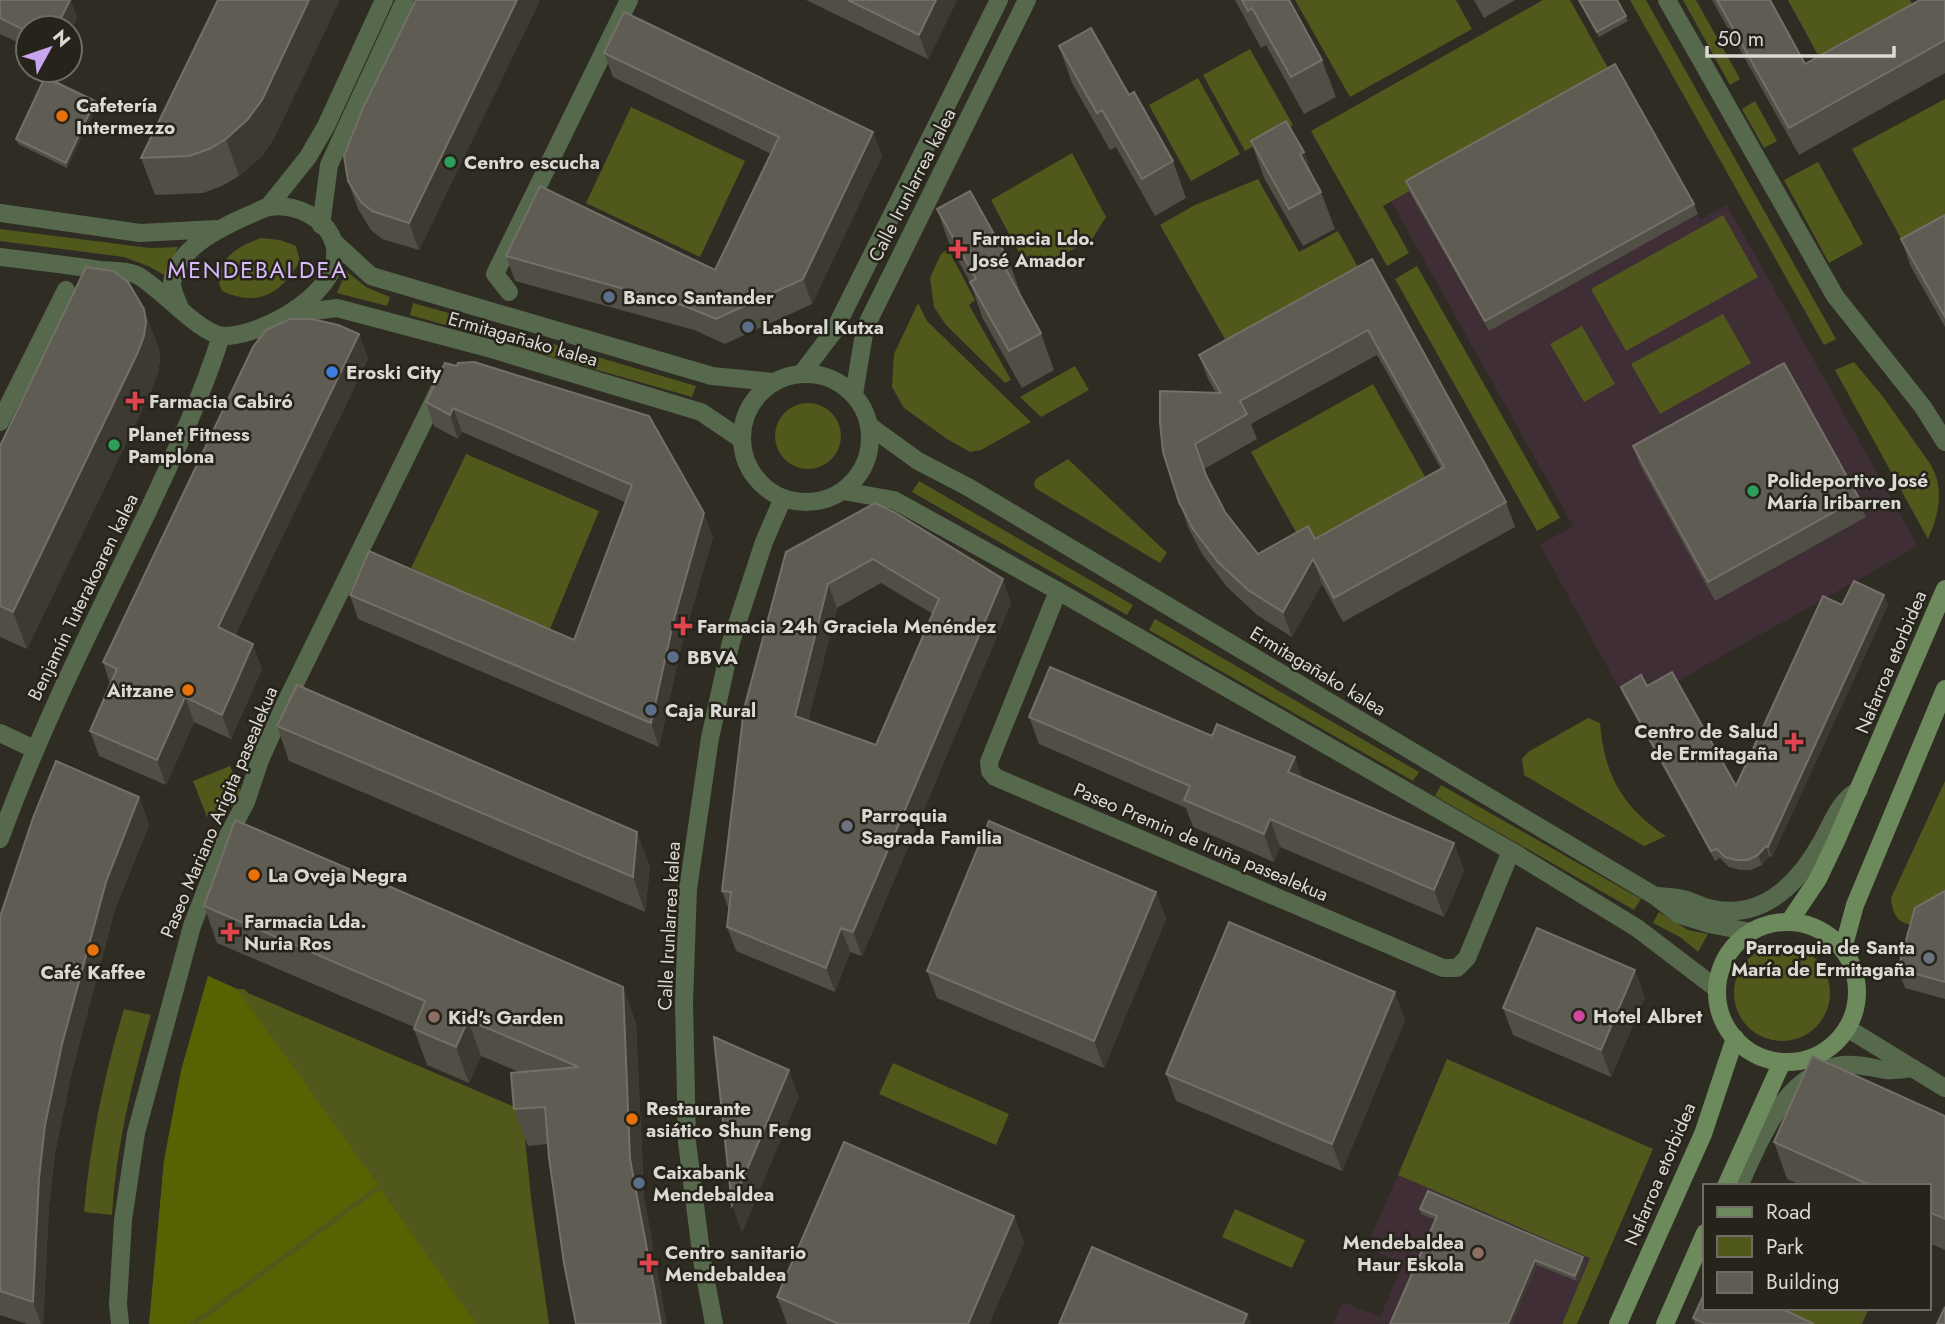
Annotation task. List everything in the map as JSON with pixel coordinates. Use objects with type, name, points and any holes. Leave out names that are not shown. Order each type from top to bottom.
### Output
[{"type":"main road","name":"Nafarroa etorbidea","points":[[1789,922],[1818,879],[1945,589]]},
{"type":"main road","points":[[1843,949],[1855,905],[1945,689]]},
{"type":"main road","points":[[1789,922],[1809,925],[1827,935],[1843,949],[1853,967],[1857,988],[1855,1009],[1847,1028],[1835,1043],[1820,1055],[1801,1061],[1782,1062],[1764,1058],[1748,1050],[1734,1038],[1724,1024],[1718,1007],[1717,989],[1727,956],[1733,947],[1751,932],[1769,924],[1789,922]]},
{"type":"main road","name":"Nafarroa etorbidea","points":[[1618,1324],[1703,1134],[1734,1038]]},
{"type":"main road","points":[[1727,1184],[1782,1062]]},
{"type":"main road","points":[[1665,1324],[1703,1238]]},
{"type":"street","points":[[268,207],[308,157],[326,126],[384,0]]},
{"type":"street","points":[[321,225],[329,165],[405,0]]},
{"type":"street","points":[[509,292],[495,274],[629,0]]},
{"type":"street","name":"Calle Irunlarrea kalea","points":[[802,373],[834,331],[999,0]]},
{"type":"street","name":"Calle Irunlarrea kalea","points":[[854,394],[864,328],[1027,0]]},
{"type":"street","points":[[1667,0],[1835,296],[1917,398],[1945,442]]},
{"type":"street","points":[[0,257],[136,274],[201,326],[221,336],[255,331],[286,315],[316,293],[327,280],[335,260],[333,241],[309,213],[294,208],[268,207],[216,229],[193,247],[177,269],[172,284],[180,308]]},
{"type":"street","points":[[0,213],[140,233],[216,229]]},
{"type":"street","name":"Ermitagañako kalea","points":[[333,241],[371,276],[712,376],[773,382]]},
{"type":"street","points":[[0,422],[66,290]]},
{"type":"street","name":"Ermitagañako kalea","points":[[286,315],[337,308],[488,348],[701,412],[741,439]]},
{"type":"street","name":"Benjamín Tuterakoaren kalea","points":[[0,839],[34,749],[192,416],[221,336]]},
{"type":"street","points":[[802,373],[830,377],[854,394],[871,427],[870,452],[860,474],[844,491],[814,502],[783,498],[762,485],[747,464],[741,439],[749,406],[773,382],[802,373]]},
{"type":"street","name":"Paseo Mariano Arigita pasealekua","points":[[120,1324],[118,1304],[123,1220],[136,1133],[187,938],[224,843],[246,802],[260,760],[285,704],[447,374]]},
{"type":"street","name":"Ermitagañako kalea","points":[[871,427],[918,461],[968,487],[1655,896],[1680,915],[1751,932]]},
{"type":"street","points":[[844,491],[894,500],[1058,591],[1511,851],[1637,928],[1717,989]]},
{"type":"street","name":"Calle Irunlarrea kalea","points":[[714,1324],[702,1260],[687,1142],[684,1003],[688,889],[710,738],[731,642],[764,542],[783,498]]},
{"type":"street","name":"Paseo Premin de Iruña pasealekua","points":[[1058,591],[989,762],[990,771],[995,777],[1443,968],[1457,968],[1467,958],[1511,851]]},
{"type":"street","points":[[0,733],[34,749]]},
{"type":"street","name":"Nafarroa etorbidea","points":[[1655,896],[1685,899],[1709,909],[1754,909],[1770,901],[1791,884],[1814,856],[1846,797],[1859,790]]},
{"type":"street","points":[[1847,1028],[1945,1088]]},
{"type":"street","points":[[1740,1184],[1768,1125],[1784,1101],[1814,1075],[1844,1065],[1887,1070],[1913,1068]]},
{"type":"shaded area","points":[[1619,74],[1700,219],[1727,205],[1918,546],[1651,696],[1624,697],[1540,545],[1573,526],[1391,201]]},
{"type":"shaded area","name":"Mendebaldea Haur Eskola","points":[[1398,1175],[1591,1258],[1562,1324],[1333,1324],[1343,1302],[1380,1317],[1403,1264],[1366,1247]]},
{"type":"green space","points":[[1295,0],[1456,0],[1472,29],[1350,97]]},
{"type":"green space","points":[[1543,0],[1570,0],[1608,68],[1516,131],[1383,206],[1409,253],[1387,266],[1311,131]]},
{"type":"green space","points":[[1630,0],[1646,0],[1836,339],[1824,345]]},
{"type":"green space","points":[[1683,0],[1696,0],[1740,79],[1730,85]]},
{"type":"green space","points":[[1788,0],[1910,0],[1919,16],[1825,68]]},
{"type":"green space","points":[[1250,49],[1293,125],[1245,151],[1203,75]]},
{"type":"green space","points":[[1198,78],[1240,154],[1191,181],[1149,105]]},
{"type":"green space","points":[[1945,99],[1945,225],[1905,246],[1852,149]]},
{"type":"green space","points":[[1755,101],[1777,141],[1764,148],[1742,109]]},
{"type":"green space","points":[[631,107],[745,161],[700,257],[586,203]]},
{"type":"green space","points":[[1072,153],[1106,217],[1092,239],[1049,262],[1024,262],[991,200]]},
{"type":"green space","points":[[1818,162],[1863,244],[1829,263],[1784,180]]},
{"type":"green space","points":[[1258,179],[1299,252],[1338,231],[1365,280],[1234,355],[1160,225],[1195,205]]},
{"type":"green space","points":[[1723,215],[1758,277],[1626,351],[1591,289]]},
{"type":"green space","points":[[0,229],[150,248],[178,247],[166,276],[124,257],[0,241]]},
{"type":"green space","points":[[261,238],[280,240],[296,246],[300,261],[293,272],[277,289],[258,297],[235,296],[222,291],[216,276],[224,262],[239,248]]},
{"type":"green space","points":[[948,249],[975,300],[969,305],[1011,380],[1005,383],[946,325],[934,307],[930,278],[941,254]]},
{"type":"green space","points":[[1417,266],[1560,518],[1537,531],[1395,279]]},
{"type":"green space","points":[[346,271],[366,287],[390,297],[387,306],[337,293]]},
{"type":"green space","points":[[413,303],[484,323],[480,335],[410,315]]},
{"type":"green space","points":[[918,303],[927,321],[1031,422],[981,450],[970,452],[904,408],[892,387],[894,354]]},
{"type":"green space","points":[[1723,314],[1751,363],[1660,414],[1631,364]]},
{"type":"green space","points":[[1582,326],[1615,384],[1584,402],[1550,344]]},
{"type":"green space","points":[[502,329],[696,386],[692,397],[499,342]]},
{"type":"green space","points":[[1854,362],[1884,398],[1932,467],[1939,497],[1936,517],[1928,539],[1835,370]]},
{"type":"green space","points":[[1075,366],[1089,390],[1041,417],[1020,397]]},
{"type":"green space","points":[[1373,384],[1428,482],[1306,550],[1251,452]]},
{"type":"green space","points":[[808,403],[831,413],[841,436],[831,459],[808,469],[785,459],[775,436],[785,413]]},
{"type":"green space","points":[[466,454],[599,511],[550,629],[411,568]]},
{"type":"green space","points":[[1068,459],[1167,553],[1160,563],[1035,488],[1034,482],[1037,478]]},
{"type":"green space","points":[[919,481],[1133,605],[1127,615],[912,492]]},
{"type":"green space","points":[[1155,619],[1419,772],[1413,781],[1149,630]]},
{"type":"green space","points":[[1588,718],[1600,723],[1611,774],[1627,802],[1666,836],[1644,846],[1524,775],[1522,759],[1528,752]]},
{"type":"green space","points":[[230,766],[245,801],[207,817],[193,781]]},
{"type":"green space","points":[[1945,781],[1945,907],[1913,925],[1907,924],[1896,917],[1891,898]]},
{"type":"green space","points":[[1441,785],[1641,899],[1634,910],[1435,796]]},
{"type":"green space","points":[[1659,912],[1688,930],[1708,934],[1698,952],[1680,937],[1653,923]]},
{"type":"green space","points":[[1782,945],[1801,948],[1816,959],[1827,974],[1830,993],[1827,1012],[1816,1027],[1801,1038],[1782,1041],[1763,1038],[1748,1027],[1737,1012],[1734,993],[1737,974],[1748,959],[1763,948]]},
{"type":"green space","points":[[208,976],[237,989],[244,989],[522,1110],[549,1324],[150,1324],[164,1161],[181,1071]]},
{"type":"green space","points":[[208,976],[237,989],[378,1185],[189,1324],[149,1324],[164,1161],[181,1071]]},
{"type":"green space","points":[[124,1009],[151,1015],[126,1114],[112,1215],[84,1212],[99,1110]]},
{"type":"green space","points":[[1447,1059],[1653,1149],[1577,1324],[1562,1324],[1590,1258],[1398,1175]]},
{"type":"green space","points":[[893,1063],[1009,1114],[996,1145],[879,1094]]},
{"type":"green space","points":[[380,1189],[476,1324],[198,1324]]},
{"type":"green space","points":[[1235,1209],[1305,1240],[1292,1268],[1222,1237]]},
{"type":"green space","points":[[1769,1310],[1868,1310],[1862,1324],[1795,1324]]},
{"type":"building","points":[[0,0],[70,0],[63,14],[14,14],[14,25],[0,18]]},
{"type":"building","points":[[218,0],[309,0],[262,100],[248,119],[226,139],[209,149],[189,156],[141,158]]},
{"type":"building","points":[[416,0],[517,0],[409,223],[372,211],[361,202],[348,181],[344,156],[363,108]]},
{"type":"building","points":[[848,0],[936,0],[919,35]]},
{"type":"building","points":[[1242,0],[1289,0],[1322,60],[1291,77],[1252,8],[1248,11]]},
{"type":"building","points":[[1579,0],[1617,0],[1626,16],[1597,32]]},
{"type":"building","points":[[1717,0],[1770,0],[1805,64],[1920,0],[1945,0],[1945,40],[1789,128]]},
{"type":"building","points":[[624,12],[873,132],[803,279],[716,319],[685,306],[506,256],[540,186],[715,270],[779,137],[604,53]]},
{"type":"building","points":[[1091,28],[1129,95],[1134,92],[1173,161],[1142,179],[1102,110],[1097,113],[1059,46]]},
{"type":"building","points":[[1615,64],[1694,204],[1485,321],[1406,181]]},
{"type":"building","name":"Cafetería Intermezzo","points":[[42,84],[60,84],[95,101],[66,163],[16,139]]},
{"type":"building","points":[[1286,121],[1304,152],[1300,154],[1321,192],[1289,209],[1251,141]]},
{"type":"building","points":[[970,191],[1009,261],[1003,264],[1041,333],[1009,351],[970,282],[976,279],[937,209]]},
{"type":"building","points":[[1945,215],[1945,317],[1901,239]]},
{"type":"building","points":[[1372,259],[1506,502],[1334,598],[1313,559],[1283,612],[1248,590],[1218,562],[1193,529],[1179,502],[1163,452],[1160,391],[1221,393],[1199,355]],"holes":[[[1368,330],[1444,467],[1315,539],[1308,526],[1258,554],[1225,512],[1206,475],[1195,444],[1247,414],[1240,401]]]},
{"type":"building","points":[[86,267],[113,271],[128,282],[144,309],[144,336],[13,612],[0,606],[0,446]]},
{"type":"building","points":[[290,319],[312,319],[338,325],[359,334],[218,627],[253,644],[222,715],[185,697],[157,760],[90,731],[117,669],[103,662],[253,347],[266,330]]},
{"type":"building","points":[[474,362],[649,416],[704,513],[674,619],[651,723],[350,595],[369,551],[574,640],[632,485],[453,408],[450,415],[426,402],[445,363],[457,366],[458,363]]},
{"type":"building","name":"Polideportivo José María Iribarren","points":[[1784,363],[1859,498],[1708,582],[1633,446]]},
{"type":"building","points":[[875,503],[1003,579],[853,932],[841,928],[826,968],[727,927],[731,892],[722,891],[744,709],[786,552]],"holes":[[[873,559],[939,599],[876,745],[795,716],[828,584]]]},
{"type":"building","name":"Centro de Salud de Ermitagaña","points":[[1854,581],[1884,595],[1768,847],[1748,860],[1725,857],[1717,849],[1711,851],[1621,687],[1641,675],[1647,686],[1672,672],[1736,786],[1823,596],[1842,605]]},
{"type":"building","points":[[1050,667],[1212,736],[1217,724],[1295,757],[1288,772],[1454,843],[1434,890],[1270,819],[1264,834],[1184,800],[1190,786],[1029,717]]},
{"type":"building","points":[[297,685],[637,832],[633,877],[277,726]]},
{"type":"building","points":[[56,761],[139,797],[106,882],[62,1044],[45,1125],[39,1178],[33,1302],[0,1291],[0,917],[33,818]]},
{"type":"building","points":[[235,820],[623,987],[630,1159],[661,1324],[576,1324],[549,1158],[545,1107],[514,1109],[511,1073],[579,1067],[468,1020],[456,1047],[414,1029],[425,1001],[204,906]]},
{"type":"building","points":[[989,821],[1156,892],[1094,1041],[927,971]]},
{"type":"building","points":[[1945,891],[1945,982],[1898,969],[1915,908]]},
{"type":"building","points":[[1229,922],[1395,992],[1332,1144],[1166,1074]]},
{"type":"building","name":"Hotel Albret","points":[[1537,928],[1635,970],[1601,1050],[1503,1008]]},
{"type":"building","points":[[714,1037],[789,1070],[732,1205],[719,1085]]},
{"type":"building","points":[[1812,1056],[1945,1116],[1945,1219],[1931,1213],[1931,1184],[1868,1184],[1774,1142]]},
{"type":"building","points":[[844,1142],[1014,1216],[968,1324],[839,1324],[777,1297]]},
{"type":"building","name":"Mendebaldea Haur Eskola","points":[[1428,1191],[1583,1257],[1575,1276],[1535,1260],[1508,1324],[1390,1324],[1437,1216],[1420,1209]]},
{"type":"building","points":[[1092,1247],[1247,1314],[1243,1324],[1059,1324]]},
{"type":"building","points":[[1703,1296],[1703,1310],[1784,1310],[1814,1324],[1706,1324],[1693,1318]]},
{"type":"building","points":[[1945,1307],[1945,1324],[1937,1324]]},
{"type":"place","name":"Cafetería Intermezzo","points":[[62,116]]},
{"type":"place","name":"Centro escucha","points":[[450,162]]},
{"type":"place","name":"Farmacia Ldo. José Amador","points":[[958,249]]},
{"type":"place","name":"Banco Santander","points":[[609,297]]},
{"type":"place","name":"Laboral Kutxa","points":[[748,327]]},
{"type":"place","name":"Eroski City","points":[[332,372]]},
{"type":"place","name":"Farmacia Cabiró","points":[[135,401]]},
{"type":"place","name":"Planet Fitness Pamplona","points":[[114,445]]},
{"type":"place","name":"Polideportivo José María Iribarren","points":[[1753,491]]},
{"type":"place","name":"Farmacia 24h Graciela Menéndez","points":[[683,626]]},
{"type":"place","name":"BBVA","points":[[673,657]]},
{"type":"place","name":"Aitzane","points":[[188,690]]},
{"type":"place","name":"Caja Rural","points":[[651,710]]},
{"type":"place","name":"Centro de Salud de Ermitagaña","points":[[1794,742]]},
{"type":"place","name":"Parroquia Sagrada Familia","points":[[847,826]]},
{"type":"place","name":"La Oveja Negra","points":[[254,875]]},
{"type":"place","name":"Farmacia Lda. Nuria Ros","points":[[230,932]]},
{"type":"place","name":"Café Kaffee","points":[[93,950]]},
{"type":"place","name":"Parroquia de Santa María de Ermitagaña","points":[[1929,958]]},
{"type":"place","name":"Hotel Albret","points":[[1579,1016]]},
{"type":"place","name":"Kid's Garden","points":[[434,1017]]},
{"type":"place","name":"Restaurante asiático Shun Feng","points":[[632,1119]]},
{"type":"place","name":"Caixabank Mendebaldea","points":[[639,1183]]},
{"type":"place","name":"Mendebaldea Haur Eskola","points":[[1478,1253]]},
{"type":"place","name":"Centro sanitario Mendebaldea","points":[[649,1263]]},
{"type":"district","name":"MENDEBALDEA","points":[[258,270]]}]
